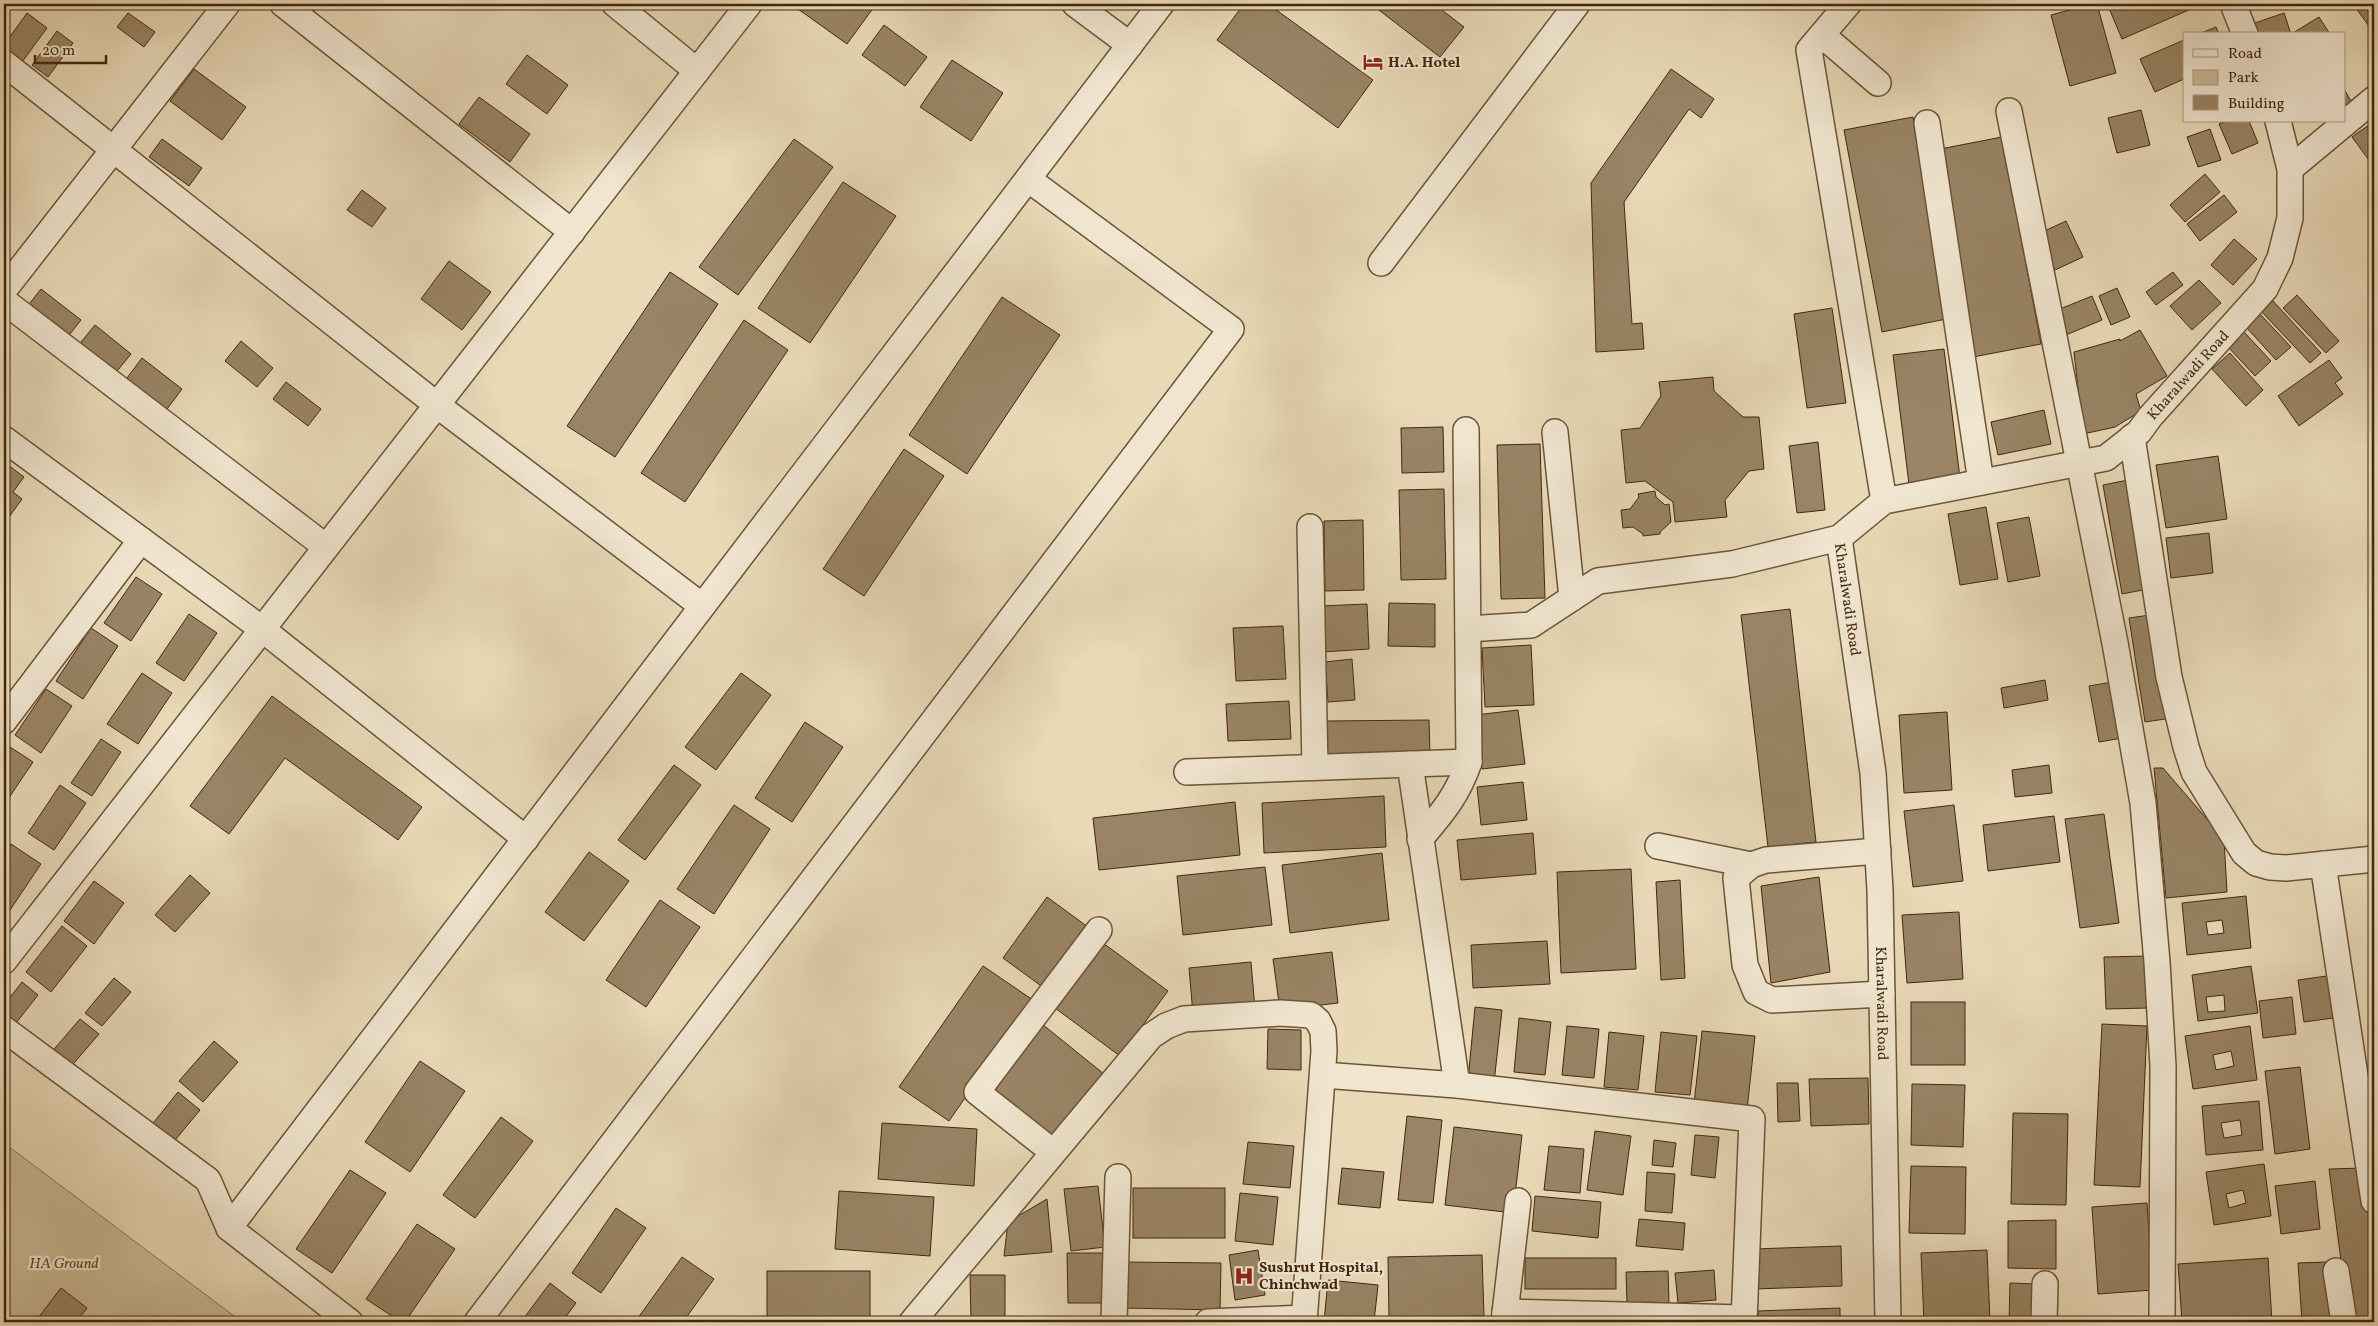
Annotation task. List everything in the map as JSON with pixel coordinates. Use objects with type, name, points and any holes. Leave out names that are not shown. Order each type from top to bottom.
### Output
[{"type":"street","points":[[4,290],[227,4]]},
{"type":"street","points":[[283,4],[572,232]]},
{"type":"street","points":[[615,4],[697,71]]},
{"type":"street","points":[[4,961],[749,4]]},
{"type":"street","points":[[1075,4],[1130,45]]},
{"type":"street","points":[[229,1228],[1161,4]]},
{"type":"street","points":[[1381,263],[1577,4]]},
{"type":"street","points":[[1848,4],[1815,43],[1884,501]]},
{"type":"street","points":[[2233,4],[2244,32]]},
{"type":"street","points":[[1815,43],[1878,83]]},
{"type":"street","points":[[4,63],[437,405],[702,606]]},
{"type":"street","points":[[2290,169],[2374,99]]},
{"type":"street","points":[[2009,112],[2128,711],[2144,813],[2157,962],[2163,1066],[2162,1322]]},
{"type":"street","name":"Kharalwadi Road","points":[[1888,1322],[1878,851],[1873,773],[1839,538],[1884,501],[2106,458],[2139,432],[2150,417],[2265,289],[2280,258],[2290,218],[2290,169],[2278,122]]},
{"type":"street","points":[[1927,123],[1981,482]]},
{"type":"street","points":[[477,1322],[1231,328],[1028,179]]},
{"type":"street","points":[[4,301],[326,547]]},
{"type":"street","points":[[1420,839],[1450,804],[1469,762],[1466,430]]},
{"type":"street","points":[[1555,432],[1572,598]]},
{"type":"street","points":[[2132,437],[2169,677],[2194,772],[2244,853],[2256,863],[2286,868],[2374,859]]},
{"type":"street","points":[[4,439],[262,629],[526,839]]},
{"type":"street","points":[[1310,527],[1315,768]]},
{"type":"street","points":[[1468,630],[1532,624],[1598,581],[1732,564],[1839,538]]},
{"type":"street","points":[[4,721],[141,540]]},
{"type":"street","points":[[1187,772],[1469,762]]},
{"type":"street","points":[[1410,764],[1457,1085]]},
{"type":"street","points":[[1658,846],[1751,865]]},
{"type":"street","points":[[1878,851],[1766,860],[1751,865],[1736,878],[1745,965],[1756,992],[1772,1000],[1882,994]]},
{"type":"street","points":[[2323,864],[2374,1201]]},
{"type":"street","points":[[1053,1152],[977,1092],[1099,930]]},
{"type":"street","points":[[912,1322],[1151,1036],[1166,1026],[1184,1019],[1262,1014],[1311,1015],[1318,1021],[1323,1031],[1323,1075],[1304,1320],[1208,1322]]},
{"type":"street","points":[[4,1029],[208,1180],[229,1228],[350,1322]]},
{"type":"street","points":[[1323,1075],[1457,1085],[1752,1119],[1744,1320],[1505,1317],[1518,1201]]},
{"type":"street","points":[[1114,1322],[1118,1177]]},
{"type":"street","points":[[2336,1271],[2344,1322]]},
{"type":"street","points":[[2044,1322],[2045,1284]]},
{"type":"green space","name":"HA Ground","points":[[4,1143],[242,1322],[4,1322]]},
{"type":"building","points":[[791,4],[870,4],[874,7],[847,44]]},
{"type":"building","points":[[1244,4],[1268,4],[1373,80],[1338,128],[1217,40]]},
{"type":"building","points":[[1371,4],[1434,4],[1464,27],[1440,57]]},
{"type":"building","points":[[2097,4],[2116,73],[2070,86],[2051,15]]},
{"type":"building","points":[[2119,4],[2197,4],[2198,6],[2122,39],[2109,8]]},
{"type":"building","points":[[2353,4],[2374,4],[2374,33]]},
{"type":"building","points":[[27,13],[47,28],[22,62],[4,49],[4,45]]},
{"type":"building","points":[[128,13],[155,32],[144,47],[117,27]]},
{"type":"building","points":[[2284,13],[2290,32],[2258,32],[2255,23]]},
{"type":"building","points":[[2319,17],[2329,32],[2295,32]]},
{"type":"building","points":[[884,25],[927,57],[905,86],[862,55]]},
{"type":"building","points":[[2216,27],[2218,32],[2204,32]]},
{"type":"building","points":[[57,31],[73,43],[48,77],[32,65]]},
{"type":"building","points":[[2183,40],[2183,79],[2155,92],[2140,59]]},
{"type":"building","points":[[527,55],[568,85],[547,114],[506,84]]},
{"type":"building","points":[[952,60],[1003,93],[971,141],[920,107]]},
{"type":"building","points":[[194,69],[246,107],[222,140],[170,101]]},
{"type":"building","points":[[1671,69],[1714,99],[1701,118],[1689,109],[1624,202],[1632,324],[1642,323],[1644,349],[1596,352],[1591,183]]},
{"type":"building","points":[[2346,92],[2352,103],[2346,106]]},
{"type":"building","points":[[479,97],[530,134],[510,162],[459,124]]},
{"type":"building","points":[[2141,110],[2150,145],[2117,153],[2108,118]]},
{"type":"building","points":[[1913,117],[1951,318],[1882,332],[1844,130]]},
{"type":"building","points":[[2224,122],[2249,122],[2258,143],[2232,154],[2219,124]]},
{"type":"building","points":[[2373,122],[2374,124],[2374,167],[2352,137]]},
{"type":"building","points":[[2210,129],[2221,160],[2198,167],[2187,137]]},
{"type":"building","points":[[2002,137],[2041,344],[1973,357],[1935,150]]},
{"type":"building","points":[[162,139],[202,168],[189,186],[149,157]]},
{"type":"building","points":[[794,139],[833,167],[738,295],[699,267]]},
{"type":"building","points":[[2205,174],[2220,192],[2185,222],[2170,205]]},
{"type":"building","points":[[843,182],[896,216],[810,343],[758,308]]},
{"type":"building","points":[[362,190],[386,208],[372,227],[347,210]]},
{"type":"building","points":[[2224,195],[2237,212],[2200,241],[2187,224]]},
{"type":"building","points":[[2066,221],[2083,257],[2055,270],[2038,234]]},
{"type":"building","points":[[2234,239],[2257,259],[2233,285],[2211,265]]},
{"type":"building","points":[[449,261],[491,292],[462,330],[421,299]]},
{"type":"building","points":[[670,272],[718,304],[615,457],[567,426]]},
{"type":"building","points":[[2173,272],[2183,285],[2156,305],[2146,292]]},
{"type":"building","points":[[2199,280],[2221,303],[2192,330],[2170,306]]},
{"type":"building","points":[[2117,288],[2130,317],[2111,325],[2099,296]]},
{"type":"building","points":[[41,289],[81,320],[66,339],[26,308]]},
{"type":"building","points":[[2297,295],[2339,341],[2326,353],[2283,308]]},
{"type":"building","points":[[2092,296],[2102,320],[2061,337],[2050,313]]},
{"type":"building","points":[[1002,297],[1060,335],[967,474],[909,435]]},
{"type":"building","points":[[2273,301],[2321,353],[2310,363],[2261,311]]},
{"type":"building","points":[[1832,308],[1846,403],[1807,408],[1794,314]]},
{"type":"building","points":[[2260,314],[2291,347],[2276,360],[2246,327]]},
{"type":"building","points":[[744,320],[788,350],[685,502],[641,473]]},
{"type":"building","points":[[95,325],[131,354],[113,376],[77,347]]},
{"type":"building","points":[[2140,330],[2167,376],[2136,394],[2141,411],[2115,427],[2083,434],[2074,352],[2120,339],[2120,341]]},
{"type":"building","points":[[2244,332],[2271,361],[2255,376],[2228,347]]},
{"type":"building","points":[[241,341],[273,368],[257,387],[225,361]]},
{"type":"building","points":[[1944,349],[1960,478],[1909,484],[1893,355]]},
{"type":"building","points":[[2230,353],[2263,390],[2246,406],[2212,369]]},
{"type":"building","points":[[142,358],[182,389],[164,413],[124,382]]},
{"type":"building","points":[[2329,360],[2342,378],[2335,383],[2343,394],[2299,426],[2278,396]]},
{"type":"building","points":[[1713,377],[1714,391],[1743,417],[1759,417],[1764,469],[1749,471],[1725,500],[1727,517],[1675,522],[1673,502],[1645,481],[1626,483],[1621,430],[1640,428],[1661,396],[1659,382]]},
{"type":"building","points":[[286,382],[321,409],[308,426],[273,399]]},
{"type":"building","points":[[2044,410],[2051,444],[1998,455],[1991,422]]},
{"type":"building","points":[[1443,427],[1444,472],[1402,473],[1401,428]]},
{"type":"building","points":[[1818,442],[1825,510],[1797,513],[1789,446]]},
{"type":"building","points":[[1540,444],[1545,598],[1501,599],[1497,445]]},
{"type":"building","points":[[904,449],[944,476],[864,596],[823,569]]},
{"type":"building","points":[[2218,456],[2227,519],[2166,528],[2156,465]]},
{"type":"building","points":[[4,462],[24,477],[13,492],[22,499],[4,524]]},
{"type":"building","points":[[2133,479],[2153,588],[2122,594],[2103,485]]},
{"type":"building","points":[[1444,489],[1446,579],[1401,580],[1399,490]]},
{"type":"building","points":[[1655,491],[1656,497],[1665,505],[1669,504],[1671,522],[1660,534],[1643,536],[1633,527],[1623,528],[1621,510],[1630,509],[1639,497],[1638,494]]},
{"type":"building","points":[[1986,507],[1998,579],[1960,585],[1948,514]]},
{"type":"building","points":[[2029,517],[2040,576],[2008,582],[1997,523]]},
{"type":"building","points":[[1363,520],[1364,590],[1325,591],[1324,521]]},
{"type":"building","points":[[2209,533],[2213,573],[2171,578],[2166,538]]},
{"type":"building","points":[[136,577],[162,594],[131,641],[104,623]]},
{"type":"building","points":[[1389,603],[1435,604],[1435,647],[1388,646]]},
{"type":"building","points":[[1367,604],[1369,649],[1322,652],[1320,606]]},
{"type":"building","points":[[1790,609],[1816,842],[1768,847],[1741,615]]},
{"type":"building","points":[[189,614],[217,633],[184,681],[156,663]]},
{"type":"building","points":[[2157,614],[2172,718],[2145,722],[2129,618]]},
{"type":"building","points":[[1283,626],[1286,679],[1236,681],[1233,628]]},
{"type":"building","points":[[91,628],[118,646],[83,699],[56,681]]},
{"type":"building","points":[[1531,645],[1534,705],[1485,707],[1482,648]]},
{"type":"building","points":[[1352,659],[1355,700],[1328,702],[1325,662]]},
{"type":"building","points":[[142,673],[172,693],[138,744],[107,724]]},
{"type":"building","points":[[741,673],[771,695],[716,770],[685,747]]},
{"type":"building","points":[[2045,680],[2048,700],[2004,708],[2001,688]]},
{"type":"building","points":[[2119,681],[2128,737],[2099,742],[2089,686]]},
{"type":"building","points":[[46,689],[72,706],[41,753],[15,735]]},
{"type":"building","points":[[272,696],[422,807],[398,840],[285,758],[229,834],[190,806]]},
{"type":"building","points":[[1289,701],[1291,739],[1228,741],[1226,704]]},
{"type":"building","points":[[1518,710],[1525,764],[1482,769],[1475,715]]},
{"type":"building","points":[[1947,712],[1952,790],[1904,793],[1899,715]]},
{"type":"building","points":[[1429,720],[1430,755],[1327,756],[1327,721]]},
{"type":"building","points":[[805,722],[843,747],[792,822],[755,798]]},
{"type":"building","points":[[101,739],[121,752],[92,796],[71,783]]},
{"type":"building","points":[[10,747],[33,762],[4,805],[4,757]]},
{"type":"building","points":[[674,765],[701,785],[645,860],[618,840]]},
{"type":"building","points":[[2049,765],[2052,793],[2015,797],[2012,770]]},
{"type":"building","points":[[2154,768],[2163,768],[2224,839],[2227,892],[2166,898]]},
{"type":"building","points":[[1523,782],[1527,820],[1481,825],[1477,787]]},
{"type":"building","points":[[60,785],[86,803],[54,850],[28,833]]},
{"type":"building","points":[[1384,796],[1386,847],[1264,853],[1262,803]]},
{"type":"building","points":[[1235,802],[1240,855],[1099,870],[1093,818]]},
{"type":"building","points":[[734,805],[770,829],[714,914],[677,889]]},
{"type":"building","points":[[1954,805],[1963,881],[1913,887],[1904,811]]},
{"type":"building","points":[[2104,814],[2119,923],[2080,928],[2065,819]]},
{"type":"building","points":[[2054,816],[2060,862],[1988,871],[1983,825]]},
{"type":"building","points":[[1533,833],[1536,874],[1461,880],[1457,840]]},
{"type":"building","points":[[11,844],[41,864],[6,916],[4,914],[4,856]]},
{"type":"building","points":[[589,852],[629,881],[584,941],[545,912]]},
{"type":"building","points":[[1382,853],[1389,920],[1290,933],[1282,865]]},
{"type":"building","points":[[1265,867],[1272,925],[1183,935],[1177,876]]},
{"type":"building","points":[[1631,869],[1636,969],[1561,973],[1557,872]]},
{"type":"building","points":[[190,875],[210,893],[175,932],[155,915]]},
{"type":"building","points":[[1819,877],[1830,972],[1771,983],[1761,886]]},
{"type":"building","points":[[1680,880],[1685,978],[1661,980],[1656,882]]},
{"type":"building","points":[[94,881],[124,903],[94,944],[64,921]]},
{"type":"building","points":[[2246,896],[2251,948],[2187,955],[2182,903]],"holes":[[[2222,920],[2224,933],[2208,935],[2206,922]]]},
{"type":"building","points":[[1047,897],[1088,927],[1044,988],[1003,958]]},
{"type":"building","points":[[660,900],[700,927],[646,1007],[606,980]]},
{"type":"building","points":[[1959,912],[1963,979],[1907,983],[1902,915]]},
{"type":"building","points":[[62,926],[87,946],[51,992],[26,972]]},
{"type":"building","points":[[1547,941],[1550,984],[1473,988],[1471,945]]},
{"type":"building","points":[[1103,943],[1168,991],[1120,1056],[1055,1008]]},
{"type":"building","points":[[1332,952],[1338,1003],[1280,1010],[1273,959]]},
{"type":"building","points":[[2148,956],[2149,1008],[2106,1009],[2104,957]]},
{"type":"building","points":[[1251,962],[1255,1009],[1193,1014],[1189,968]]},
{"type":"building","points":[[983,966],[1033,1000],[949,1121],[899,1087]]},
{"type":"building","points":[[2251,966],[2258,1013],[2198,1021],[2192,975]],"holes":[[[2224,995],[2225,1011],[2208,1012],[2206,997]]]},
{"type":"building","points":[[2334,975],[2340,1017],[2304,1022],[2298,980]]},
{"type":"building","points":[[114,978],[131,992],[102,1026],[85,1013]]},
{"type":"building","points":[[22,982],[38,995],[9,1032],[4,1028],[4,1005]]},
{"type":"building","points":[[2292,997],[2296,1034],[2263,1038],[2259,1001]]},
{"type":"building","points":[[1911,1002],[1965,1002],[1965,1065],[1911,1065]]},
{"type":"building","points":[[1475,1007],[1502,1010],[1494,1083],[1468,1080]]},
{"type":"building","points":[[1519,1018],[1551,1022],[1545,1075],[1514,1072]]},
{"type":"building","points":[[80,1019],[99,1034],[68,1070],[50,1054]]},
{"type":"building","points":[[1042,1024],[1104,1074],[1053,1137],[990,1087]]},
{"type":"building","points":[[2102,1024],[2147,1026],[2140,1187],[2094,1185]]},
{"type":"building","points":[[1567,1026],[1599,1029],[1594,1078],[1562,1075]]},
{"type":"building","points":[[2250,1026],[2257,1080],[2193,1089],[2185,1036]],"holes":[[[2231,1051],[2234,1066],[2216,1070],[2213,1055]]]},
{"type":"building","points":[[1268,1029],[1301,1030],[1301,1070],[1267,1069]]},
{"type":"building","points":[[1702,1031],[1755,1036],[1747,1110],[1694,1104]]},
{"type":"building","points":[[1609,1032],[1644,1036],[1638,1090],[1604,1087]]},
{"type":"building","points":[[1661,1032],[1697,1036],[1690,1095],[1655,1092]]},
{"type":"building","points":[[214,1041],[238,1062],[203,1102],[179,1081]]},
{"type":"building","points":[[420,1061],[465,1091],[410,1172],[365,1142]]},
{"type":"building","points":[[2300,1067],[2310,1149],[2275,1154],[2265,1071]]},
{"type":"building","points":[[1868,1078],[1869,1124],[1811,1126],[1809,1079]]},
{"type":"building","points":[[1777,1083],[1798,1083],[1800,1121],[1778,1122]]},
{"type":"building","points":[[1912,1084],[1965,1085],[1963,1147],[1911,1145]]},
{"type":"building","points":[[178,1092],[200,1110],[171,1145],[150,1127]]},
{"type":"building","points":[[2259,1101],[2263,1150],[2206,1155],[2202,1106]],"holes":[[[2240,1120],[2242,1135],[2224,1138],[2221,1123]]]},
{"type":"building","points":[[2013,1113],[2068,1114],[2066,1205],[2011,1204]]},
{"type":"building","points":[[1407,1116],[1442,1120],[1433,1203],[1398,1200]]},
{"type":"building","points":[[501,1117],[533,1141],[475,1218],[443,1195]]},
{"type":"building","points":[[882,1123],[977,1129],[974,1186],[878,1179]]},
{"type":"building","points":[[1454,1127],[1522,1135],[1513,1213],[1445,1205]]},
{"type":"building","points":[[1595,1131],[1631,1136],[1623,1195],[1587,1190]]},
{"type":"building","points":[[1695,1135],[1719,1137],[1715,1178],[1691,1175]]},
{"type":"building","points":[[1654,1140],[1676,1143],[1673,1167],[1652,1165]]},
{"type":"building","points":[[1248,1142],[1294,1146],[1290,1188],[1243,1184]]},
{"type":"building","points":[[1549,1146],[1584,1149],[1580,1193],[1544,1190]]},
{"type":"building","points":[[2264,1164],[2271,1216],[2214,1225],[2206,1172]],"holes":[[[2243,1190],[2246,1203],[2229,1208],[2226,1194]]]},
{"type":"building","points":[[1911,1166],[1966,1167],[1965,1234],[1909,1233]]},
{"type":"building","points":[[1342,1168],[1384,1172],[1380,1208],[1338,1204]]},
{"type":"building","points":[[2363,1168],[2374,1258],[2374,1322],[2349,1322],[2329,1169]]},
{"type":"building","points":[[350,1170],[386,1193],[332,1273],[296,1249]]},
{"type":"building","points":[[1647,1172],[1675,1174],[1672,1213],[1645,1211]]},
{"type":"building","points":[[2315,1181],[2320,1229],[2281,1234],[2275,1186]]},
{"type":"building","points":[[1098,1186],[1105,1247],[1071,1251],[1064,1189]]},
{"type":"building","points":[[1133,1188],[1225,1188],[1225,1238],[1133,1238]]},
{"type":"building","points":[[839,1191],[934,1197],[930,1256],[835,1249]]},
{"type":"building","points":[[1240,1193],[1278,1197],[1273,1245],[1235,1241]]},
{"type":"building","points":[[1535,1196],[1601,1202],[1598,1238],[1532,1231]]},
{"type":"building","points":[[1047,1199],[1052,1252],[1004,1256],[1008,1222]]},
{"type":"building","points":[[2147,1203],[2153,1290],[2098,1294],[2092,1207]]},
{"type":"building","points":[[616,1208],[646,1228],[601,1293],[572,1273]]},
{"type":"building","points":[[1639,1219],[1685,1223],[1683,1250],[1636,1246]]},
{"type":"building","points":[[2056,1220],[2056,1269],[2008,1268],[2008,1221]]},
{"type":"building","points":[[417,1224],[455,1249],[405,1322],[401,1322],[366,1299]]},
{"type":"building","points":[[1841,1246],[1842,1286],[1754,1289],[1753,1249]]},
{"type":"building","points":[[1258,1250],[1265,1295],[1235,1300],[1229,1255]]},
{"type":"building","points":[[1987,1250],[1990,1322],[1924,1322],[1921,1253]]},
{"type":"building","points":[[1067,1253],[1107,1253],[1107,1303],[1068,1303]]},
{"type":"building","points":[[1482,1255],[1484,1316],[1389,1318],[1388,1257]]},
{"type":"building","points":[[682,1257],[714,1279],[683,1322],[635,1322]]},
{"type":"building","points":[[1525,1258],[1616,1258],[1616,1289],[1525,1289]]},
{"type":"building","points":[[2268,1258],[2272,1322],[2182,1322],[2178,1264]]},
{"type":"building","points":[[1124,1262],[1221,1263],[1220,1310],[1124,1308]]},
{"type":"building","points":[[2326,1262],[2330,1322],[2302,1322],[2298,1263]]},
{"type":"building","points":[[1714,1270],[1716,1300],[1678,1303],[1675,1273]]},
{"type":"building","points":[[767,1271],[870,1271],[870,1322],[767,1322]]},
{"type":"building","points":[[1668,1271],[1669,1303],[1627,1304],[1626,1272]]},
{"type":"building","points":[[970,1275],[1005,1275],[1005,1322],[971,1322]]},
{"type":"building","points":[[1328,1280],[1378,1285],[1374,1322],[1324,1322]]},
{"type":"building","points":[[550,1283],[576,1303],[562,1322],[521,1322]]},
{"type":"building","points":[[2010,1283],[2037,1284],[2037,1322],[2009,1322]]},
{"type":"building","points":[[61,1288],[87,1308],[76,1322],[35,1322]]},
{"type":"building","points":[[1840,1308],[1840,1322],[1758,1322],[1758,1311]]},
{"type":"place","name":"H.A. Hotel","points":[[1373,62]]},
{"type":"place","name":"Sushrut Hospital, Chinchwad","points":[[1244,1276]]}]
